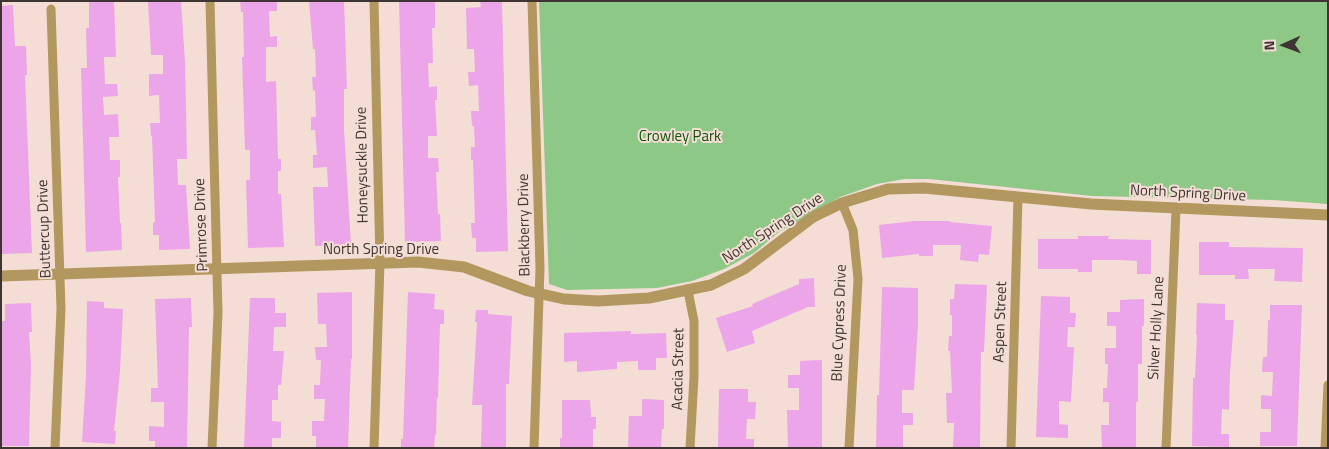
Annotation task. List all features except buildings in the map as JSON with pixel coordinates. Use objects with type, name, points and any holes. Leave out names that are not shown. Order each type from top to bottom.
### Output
[{"type":"street","name":"Primrose Drive","points":[[210,1],[218,313],[212,448]]},
{"type":"street","name":"Honeysuckle Drive","points":[[374,1],[380,263],[374,448]]},
{"type":"street","name":"Blackberry Drive","points":[[532,1],[540,294],[534,448]]},
{"type":"street","name":"Buttercup Drive","points":[[51,9],[61,309],[54,448]]},
{"type":"street","name":"North Spring Drive","points":[[1,276],[418,262],[464,267],[540,294],[598,301],[649,298],[711,285],[744,269],[813,217],[842,203],[888,190],[924,188],[1091,204],[1328,215]]},
{"type":"street","name":"Aspen Street","points":[[1011,448],[1018,197]]},
{"type":"street","name":"Blue Cypress Drive","points":[[842,203],[853,230],[858,279],[849,448]]},
{"type":"street","name":"Silver Holly Lane","points":[[1166,448],[1176,209]]},
{"type":"street","name":"Acacia Street","points":[[688,291],[694,321],[694,377],[690,448]]},
{"type":"street","points":[[1324,448],[1328,385]]},
{"type":"green space","name":"Crowley Park","points":[[539,1],[1328,1],[1328,204],[1273,200],[1092,196],[929,179],[904,179],[877,184],[840,197],[779,232],[754,253],[724,269],[692,281],[657,288],[567,290],[549,284]]}]
